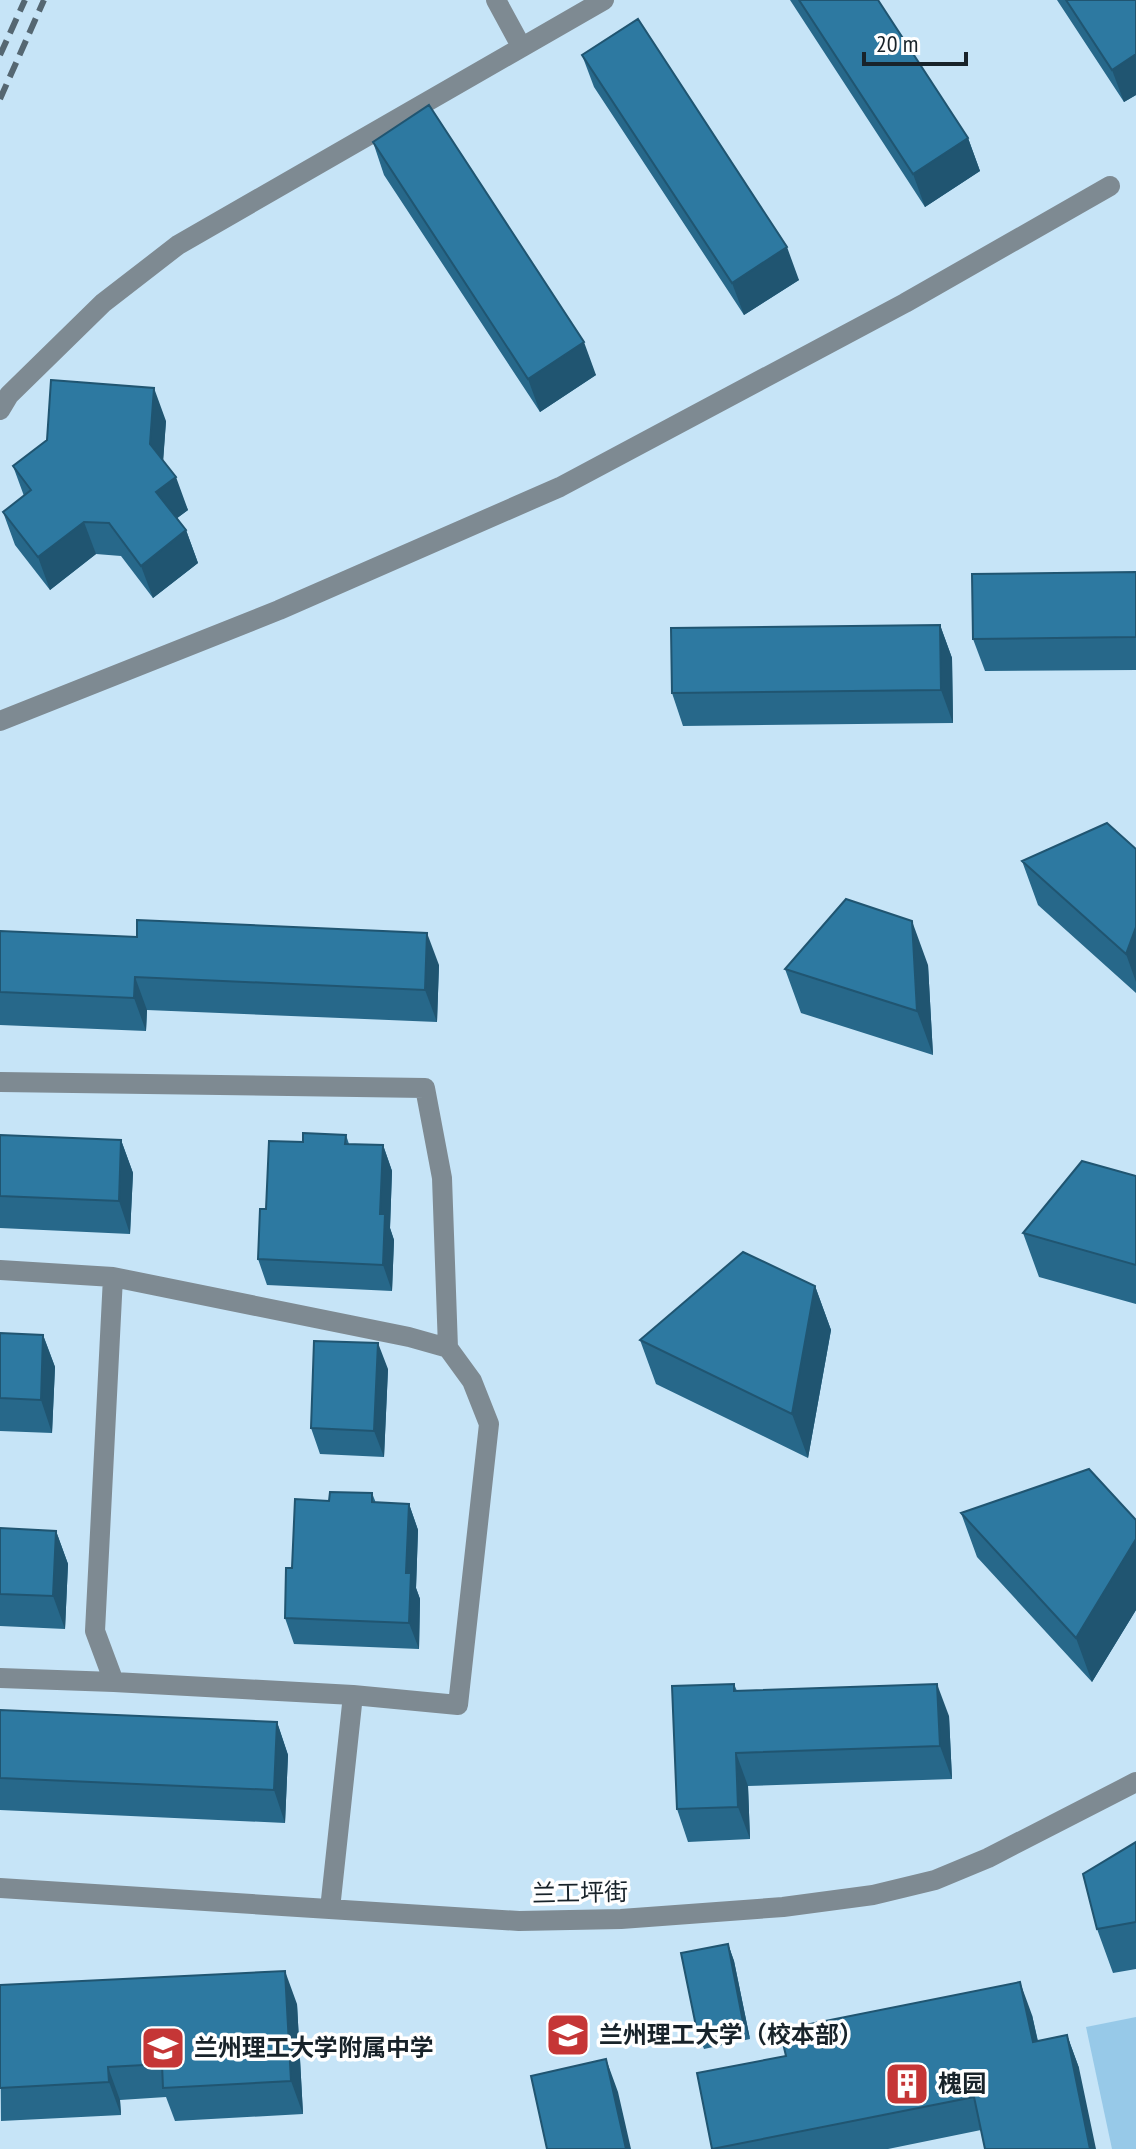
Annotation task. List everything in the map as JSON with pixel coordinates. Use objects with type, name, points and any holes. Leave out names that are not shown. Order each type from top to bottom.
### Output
[{"type":"street","points":[[496,0],[521,46]]},
{"type":"street","points":[[0,410],[9,395],[103,303],[178,245],[604,0]]},
{"type":"street","points":[[0,721],[279,610],[560,487],[905,303],[1110,186]]},
{"type":"street","points":[[0,1082],[425,1088],[442,1178],[448,1348],[472,1381],[489,1424],[458,1705],[353,1695],[0,1678]]},
{"type":"street","points":[[0,1270],[113,1277],[409,1337],[448,1348]]},
{"type":"street","points":[[113,1277],[95,1631],[114,1682]]},
{"type":"street","points":[[330,1909],[353,1695]]},
{"type":"street","name":"兰工坪街","points":[[0,1888],[519,1921],[621,1919],[783,1907],[873,1895],[935,1880],[988,1858],[1136,1782]]},
{"type":"shaded area","points":[[1136,2017],[1136,2149],[1112,2149],[1086,2027]]},
{"type":"building","points":[[799,0],[878,0],[968,138],[913,174]]},
{"type":"building","points":[[1066,0],[1136,0],[1136,54],[1112,70]]},
{"type":"building","points":[[638,19],[787,247],[732,283],[582,55]]},
{"type":"building","points":[[429,105],[584,342],[528,379],[373,142]]},
{"type":"building","points":[[51,380],[154,388],[150,444],[176,477],[156,492],[186,530],[141,566],[109,523],[84,522],[38,557],[3,512],[31,490],[13,466],[47,440]]},
{"type":"building","points":[[1136,572],[1136,637],[973,639],[972,574]]},
{"type":"building","points":[[940,625],[941,690],[672,693],[671,628]]},
{"type":"building","points":[[1107,823],[1136,849],[1136,927],[1126,954],[1022,861]]},
{"type":"building","points":[[846,899],[912,921],[917,1011],[785,969]]},
{"type":"building","points":[[137,920],[427,933],[425,990],[135,977],[134,998],[0,992],[0,931],[137,937]]},
{"type":"building","points":[[303,1133],[346,1135],[345,1144],[383,1145],[380,1214],[385,1214],[383,1265],[258,1259],[260,1209],[266,1209],[269,1141],[303,1142]]},
{"type":"building","points":[[0,1135],[121,1140],[119,1201],[0,1196]]},
{"type":"building","points":[[1082,1161],[1136,1176],[1136,1265],[1023,1233]]},
{"type":"building","points":[[743,1252],[815,1286],[792,1414],[640,1340]]},
{"type":"building","points":[[0,1333],[43,1335],[41,1400],[0,1398]]},
{"type":"building","points":[[314,1341],[378,1343],[374,1431],[311,1428]]},
{"type":"building","points":[[1089,1469],[1136,1520],[1136,1539],[1076,1638],[961,1513]]},
{"type":"building","points":[[330,1492],[372,1493],[372,1502],[409,1504],[406,1573],[411,1573],[409,1623],[285,1618],[286,1568],[292,1568],[295,1499],[329,1501]]},
{"type":"building","points":[[0,1528],[56,1531],[53,1596],[0,1594]]},
{"type":"building","points":[[734,1684],[734,1691],[937,1684],[940,1746],[736,1753],[738,1807],[677,1809],[672,1686]]},
{"type":"building","points":[[0,1710],[277,1722],[274,1790],[0,1778]]},
{"type":"building","points":[[1136,1842],[1136,1922],[1097,1929],[1083,1874]]},
{"type":"building","points":[[728,1944],[743,2022],[697,2031],[681,1953]]},
{"type":"building","points":[[285,1971],[291,2081],[163,2088],[162,2064],[108,2067],[109,2082],[0,2088],[0,1985]]},
{"type":"building","points":[[1020,1982],[1033,2042],[1067,2035],[1090,2149],[985,2149],[974,2097],[712,2149],[697,2073],[786,2056],[780,2030]]},
{"type":"building","points":[[606,2059],[626,2149],[547,2149],[531,2076]]},
{"type":"railway","points":[[0,55],[25,0]]},
{"type":"railway","points":[[0,99],[44,0]]},
{"type":"place","name":"兰州理工大学（校本部）","points":[[568,2035]]},
{"type":"place","name":"兰州理工大学附属中学","points":[[163,2048]]},
{"type":"place","name":"槐园","points":[[907,2084]]}]
